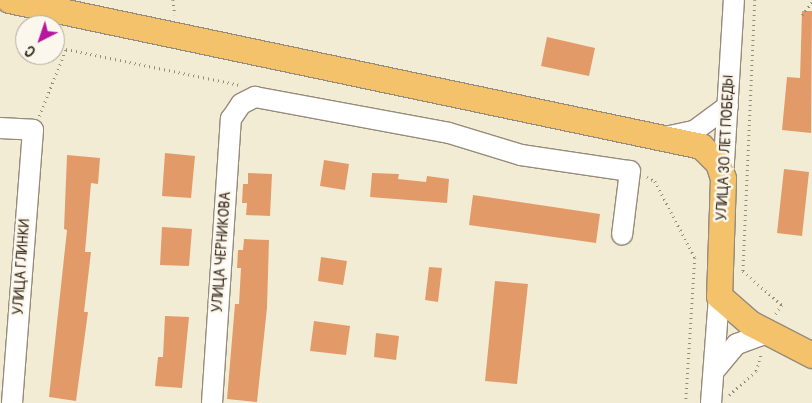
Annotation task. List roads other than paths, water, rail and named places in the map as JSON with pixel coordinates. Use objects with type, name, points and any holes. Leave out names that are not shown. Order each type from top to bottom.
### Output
[{"type":"main road","points":[[9,0],[665,137],[701,146],[718,163],[723,178]]},
{"type":"main road","name":"УЛИЦА 30 ЛЕТ ПОБЕДЫ","points":[[719,296],[723,178]]},
{"type":"main road","points":[[719,296],[734,311],[768,333],[812,355]]},
{"type":"street","name":"УЛИЦА 30 ЛЕТ ПОБЕДЫ","points":[[723,178],[734,0]]},
{"type":"street","name":"УЛИЦА ЧЕРНИКОВА","points":[[212,403],[231,119],[241,104],[255,97],[367,115],[449,133],[521,154],[630,170],[622,235]]},
{"type":"street","points":[[665,137],[694,130],[728,106]]},
{"type":"street","name":"УЛИЦА ГЛИНКИ","points":[[0,128],[33,130],[12,403]]},
{"type":"street","points":[[710,400],[719,296]]},
{"type":"street","points":[[714,371],[737,344],[768,333]]}]
